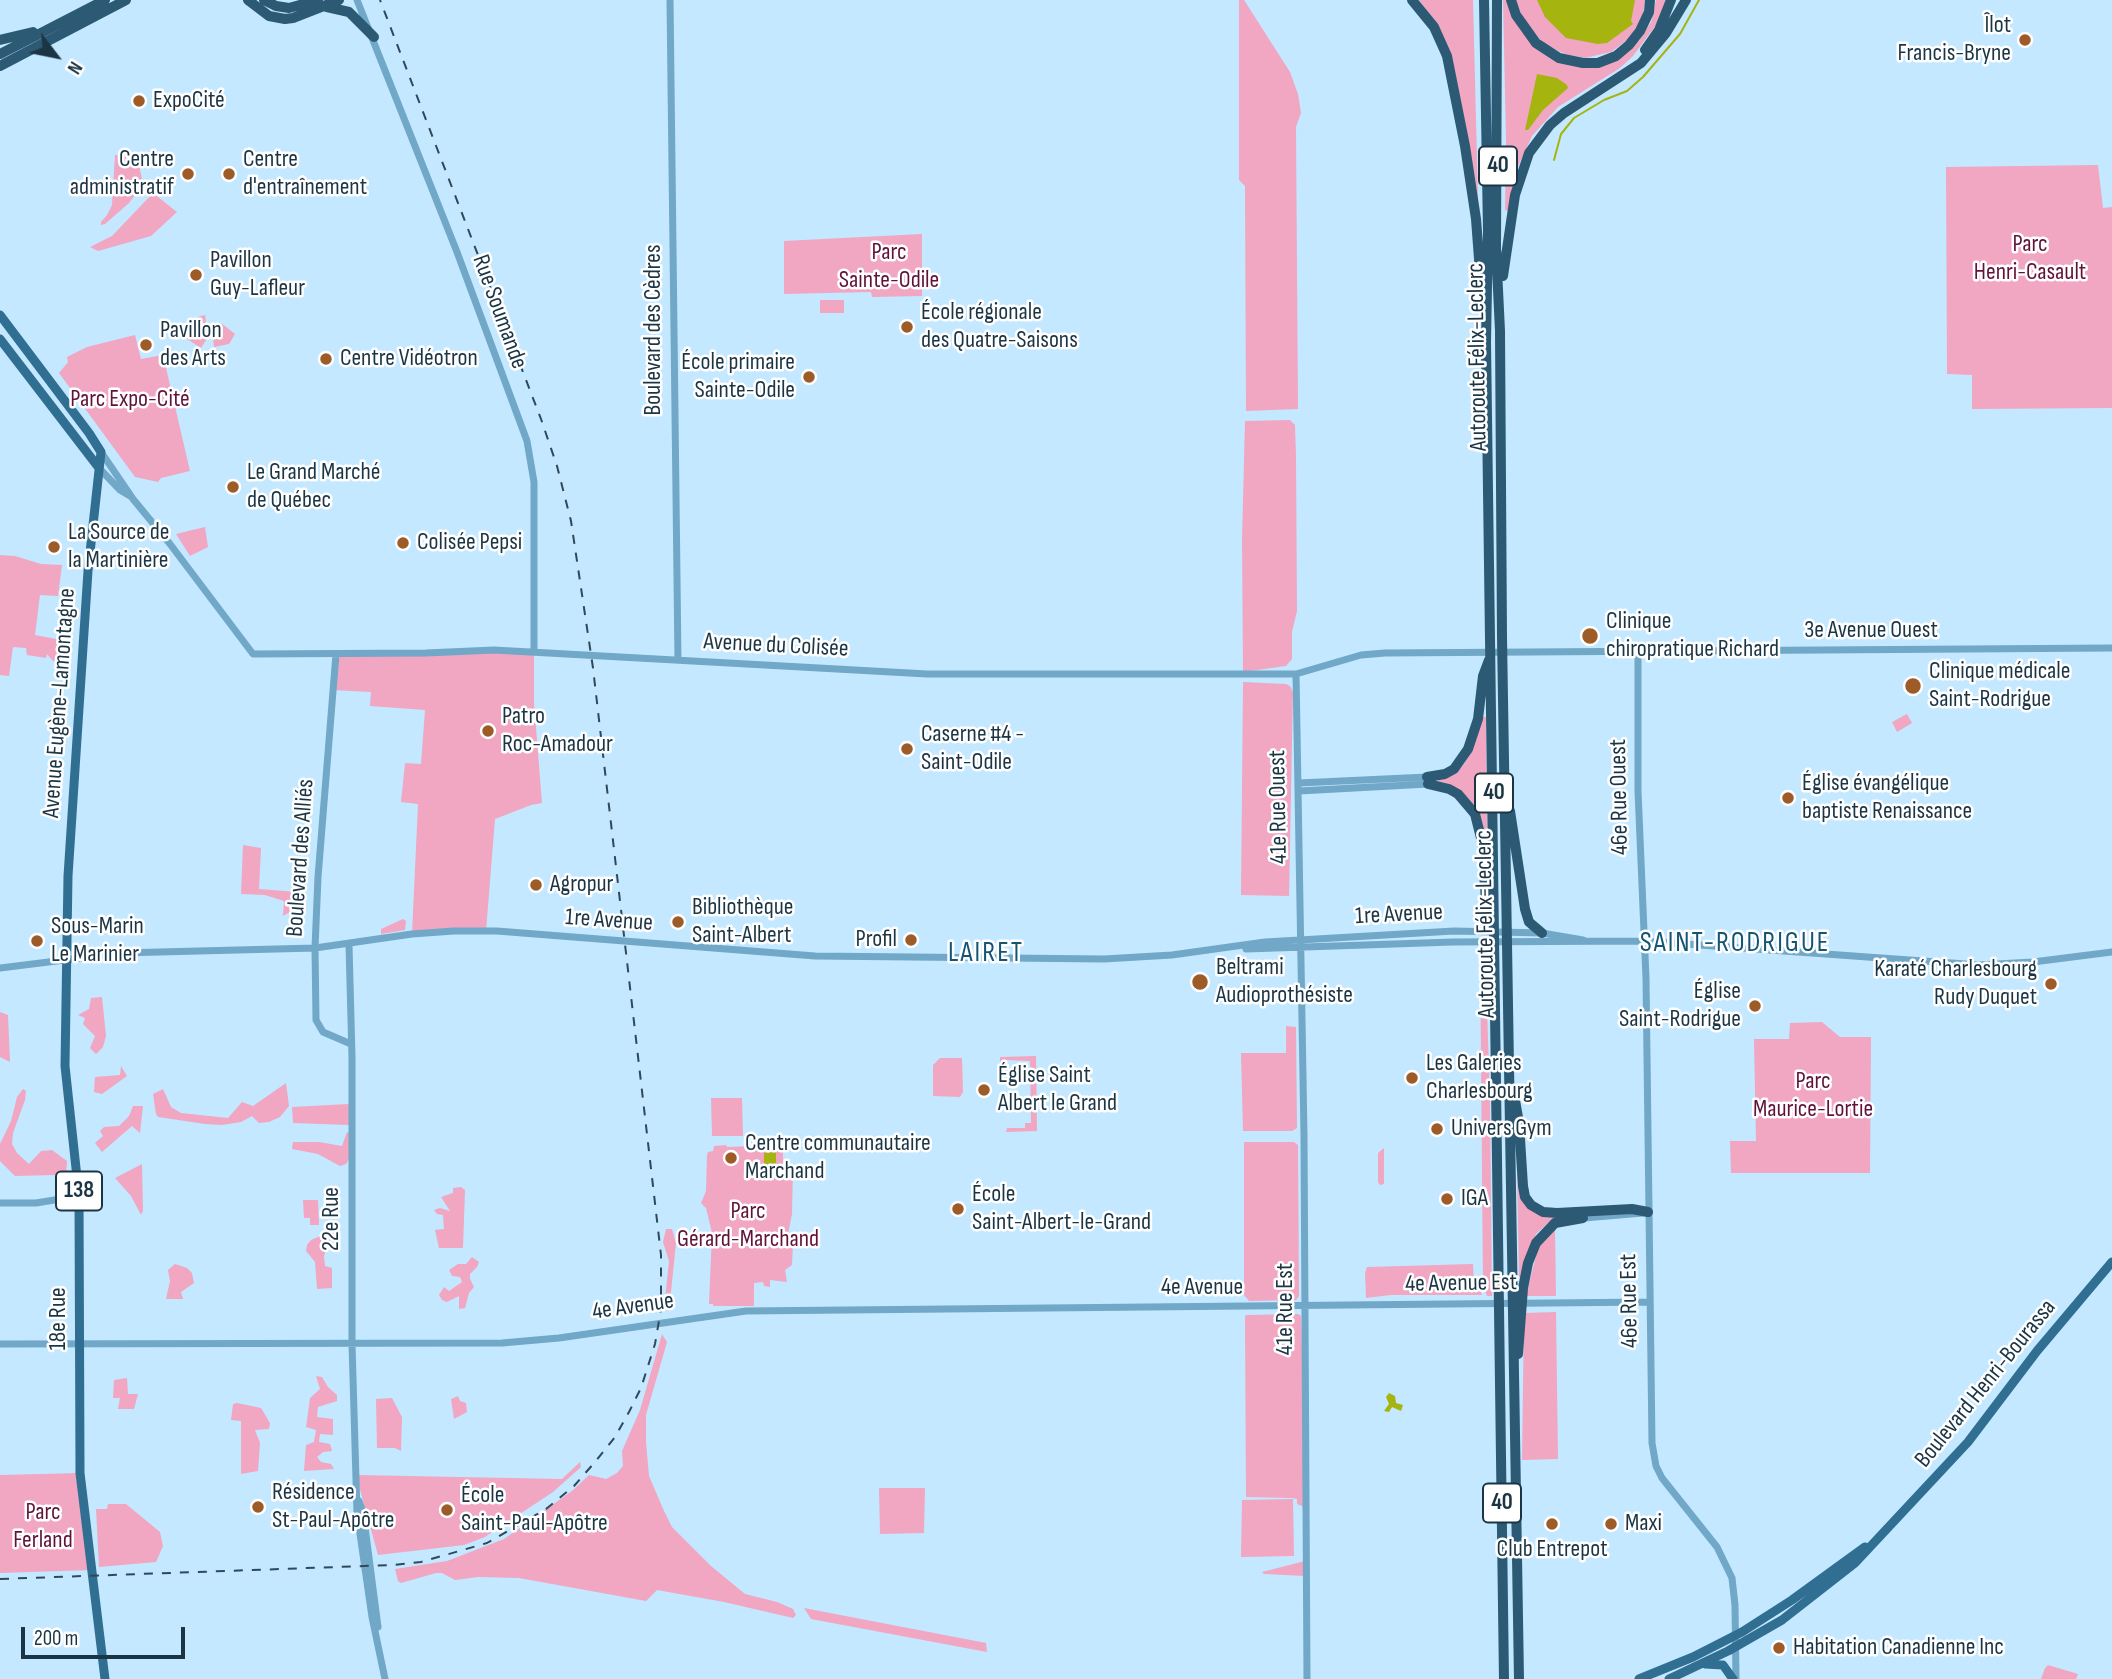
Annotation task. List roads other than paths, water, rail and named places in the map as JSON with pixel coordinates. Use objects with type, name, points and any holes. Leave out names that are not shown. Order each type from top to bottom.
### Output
[{"type":"highway","points":[[0,54],[105,0]]},
{"type":"highway","points":[[0,66],[126,0]]},
{"type":"highway","points":[[248,0],[262,12],[285,19],[293,18],[321,3],[349,12],[373,37]]},
{"type":"highway","points":[[264,0],[282,7],[339,0]]},
{"type":"highway","points":[[1412,0],[1434,27],[1447,56],[1476,219],[1486,342]]},
{"type":"highway","name":"Autoroute Félix-Leclerc","points":[[1484,0],[1488,230],[1486,342],[1496,636],[1491,654],[1504,786],[1508,967],[1511,1324],[1504,1679]]},
{"type":"highway","name":"Autoroute Félix-Leclerc","points":[[1497,0],[1496,248],[1500,331],[1491,908],[1499,1278],[1511,1324]]},
{"type":"highway","points":[[1511,0],[1516,15],[1536,43],[1559,58],[1598,63],[1616,56],[1640,32],[1649,12],[1650,0]]},
{"type":"highway","points":[[1623,76],[1660,30],[1671,0]]},
{"type":"highway","points":[[1500,331],[1502,280],[1510,223],[1515,195],[1530,153],[1550,125],[1564,113],[1641,63],[1656,47],[1686,0]]},
{"type":"highway","points":[[0,40],[11,39],[62,22]]},
{"type":"highway","points":[[1428,780],[1454,769],[1468,749],[1493,678]]},
{"type":"highway","points":[[1428,780],[1458,794],[1475,814],[1482,842],[1491,908]]},
{"type":"highway","points":[[1504,786],[1515,834],[1525,909],[1529,922],[1542,933]]},
{"type":"highway","points":[[1509,1072],[1519,1123],[1523,1186],[1525,1197],[1531,1205],[1543,1212],[1557,1213],[1632,1209],[1648,1212]]},
{"type":"highway","points":[[1511,1324],[1536,1243],[1555,1223],[1584,1218]]},
{"type":"highway","name":"40","points":[[1511,1324],[1519,1679]]},
{"type":"main road","points":[[0,314],[101,452]]},
{"type":"main road","points":[[0,339],[99,468]]},
{"type":"main road","name":"Avenue Eugène-Lamontagne","points":[[67,958],[68,876],[84,629],[101,452]]},
{"type":"main road","name":"18e Rue","points":[[67,958],[65,1066],[79,1196],[80,1473],[105,1679]]},
{"type":"main road","name":"Boulevard Henri-Bourassa","points":[[1669,1679],[1734,1648],[1782,1620],[1855,1563],[1968,1442],[2037,1351],[2112,1262]]},
{"type":"main road","name":"Boulevard Henri-Bourassa","points":[[1639,1679],[1735,1636],[1799,1595],[1889,1529]]},
{"type":"main road","points":[[1700,1665],[1723,1665],[1734,1679]]},
{"type":"street","name":"Rue Soumande","points":[[357,0],[527,441],[534,482],[534,652]]},
{"type":"street","name":"Boulevard des Cèdres","points":[[670,0],[678,660]]},
{"type":"street","points":[[101,452],[133,499]]},
{"type":"street","points":[[99,468],[120,490],[133,499]]},
{"type":"street","name":"Avenue du Colisée","points":[[133,499],[253,654],[494,650],[927,674],[1296,674]]},
{"type":"street","name":"3e Avenue Ouest","points":[[1296,674],[1361,655],[1385,653],[2112,648]]},
{"type":"street","name":"46e Rue Ouest","points":[[1638,652],[1638,791],[1644,941]]},
{"type":"street","name":"Boulevard des Alliés","points":[[336,654],[315,948],[316,1020],[323,1032],[351,1044]]},
{"type":"street","name":"41e Rue Ouest","points":[[1296,674],[1301,944]]},
{"type":"street","points":[[1299,787],[1428,780]]},
{"type":"street","name":"1re Avenue","points":[[0,968],[121,953],[315,948],[433,932],[497,930],[815,956],[1104,959],[1172,955],[1217,948],[1454,932],[1542,933],[1583,940]]},
{"type":"street","name":"1re Avenue","points":[[1301,944],[1644,941],[1979,965],[2034,962],[2112,952]]},
{"type":"street","name":"46e Rue Est","points":[[1644,941],[1653,1456],[1662,1478],[1717,1547],[1729,1567],[1734,1588],[1734,1679]]},
{"type":"street","name":"41e Rue Est","points":[[1301,944],[1307,1679]]},
{"type":"street","name":"22e Rue","points":[[349,945],[352,1344],[357,1513],[385,1679]]},
{"type":"street","points":[[0,1203],[36,1203],[79,1196]]},
{"type":"street","points":[[1584,1218],[1634,1216],[1648,1212]]},
{"type":"street","name":"4e Avenue Est","points":[[1272,1307],[1649,1302]]},
{"type":"street","name":"4e Avenue","points":[[0,1344],[502,1343],[559,1338],[746,1311],[1272,1307]]},
{"type":"waterway","points":[[1554,160],[1561,134],[1574,118],[1604,100],[1627,91],[1643,77],[1680,34],[1699,0]]},
{"type":"railway","points":[[0,1579],[393,1565],[421,1562],[487,1543],[546,1509],[574,1486],[595,1462],[615,1437],[629,1412],[641,1388],[655,1344],[661,1309],[661,1255],[593,668],[571,521],[541,419],[380,0]]},
{"type":"place","name":"Îlot Francis-Bryne","points":[[2025,40]]},
{"type":"place","name":"ExpoCité","points":[[139,101]]},
{"type":"place","name":"Centre administratif","points":[[188,174]]},
{"type":"place","name":"Centre d'entraînement","points":[[229,174]]},
{"type":"place","name":"Pavillon Guy-Lafleur","points":[[196,275]]},
{"type":"place","name":"École régionale des Quatre-Saisons","points":[[907,327]]},
{"type":"place","name":"Pavillon des Arts","points":[[146,345]]},
{"type":"place","name":"Centre Vidéotron","points":[[326,359]]},
{"type":"place","name":"École primaire Sainte-Odile","points":[[809,377]]},
{"type":"place","name":"Le Grand Marché de Québec","points":[[233,487]]},
{"type":"place","name":"Colisée Pepsi","points":[[403,543]]},
{"type":"place","name":"La Source de la Martinière","points":[[54,547]]},
{"type":"place","name":"Clinique chiropratique Richard","points":[[1590,636]]},
{"type":"place","name":"Clinique médicale Saint-Rodrigue","points":[[1913,686]]},
{"type":"place","name":"Patro Roc-Amadour","points":[[488,731]]},
{"type":"place","name":"Caserne #4 - Saint-Odile","points":[[907,749]]},
{"type":"place","name":"Église évangélique baptiste Renaissance","points":[[1788,798]]},
{"type":"place","name":"Agropur","points":[[536,885]]},
{"type":"place","name":"Bibliothèque Saint-Albert","points":[[678,922]]},
{"type":"place","name":"Profil","points":[[911,940]]},
{"type":"place","name":"Sous-Marin Le Marinier","points":[[37,941]]},
{"type":"place","name":"Beltrami Audioprothésiste","points":[[1200,982]]},
{"type":"place","name":"Karaté Charlesbourg Rudy Duquet","points":[[2051,984]]},
{"type":"place","name":"Église Saint-Rodrigue","points":[[1755,1006]]},
{"type":"place","name":"Les Galeries Charlesbourg","points":[[1412,1078]]},
{"type":"place","name":"Église Saint Albert le Grand","points":[[984,1090]]},
{"type":"place","name":"Univers Gym","points":[[1437,1129]]},
{"type":"place","name":"Centre communautaire Marchand","points":[[731,1158]]},
{"type":"place","name":"IGA","points":[[1447,1199]]},
{"type":"place","name":"École Saint-Albert-le-Grand","points":[[958,1209]]},
{"type":"place","name":"Résidence St-Paul-Apôtre","points":[[258,1507]]},
{"type":"place","name":"École Saint-Paul-Apôtre","points":[[447,1510]]},
{"type":"place","name":"Club Entrepot","points":[[1552,1524]]},
{"type":"place","name":"Maxi","points":[[1611,1524]]},
{"type":"place","name":"Habitation Canadienne Inc","points":[[1779,1648]]},
{"type":"district","name":"SAINT-RODRIGUE","points":[[1735,944]]},
{"type":"district","name":"LAIRET","points":[[986,954]]},
{"type":"park label","name":"Parc Henri-Casault","points":[[2030,259]]},
{"type":"park label","name":"Parc Sainte-Odile","points":[[889,267]]},
{"type":"park label","name":"Parc Expo-Cité","points":[[130,400]]},
{"type":"park label","name":"Parc Maurice-Lortie","points":[[1813,1096]]},
{"type":"park label","name":"Parc Gérard-Marchand","points":[[748,1226]]},
{"type":"park label","name":"Parc Ferland","points":[[43,1527]]}]
